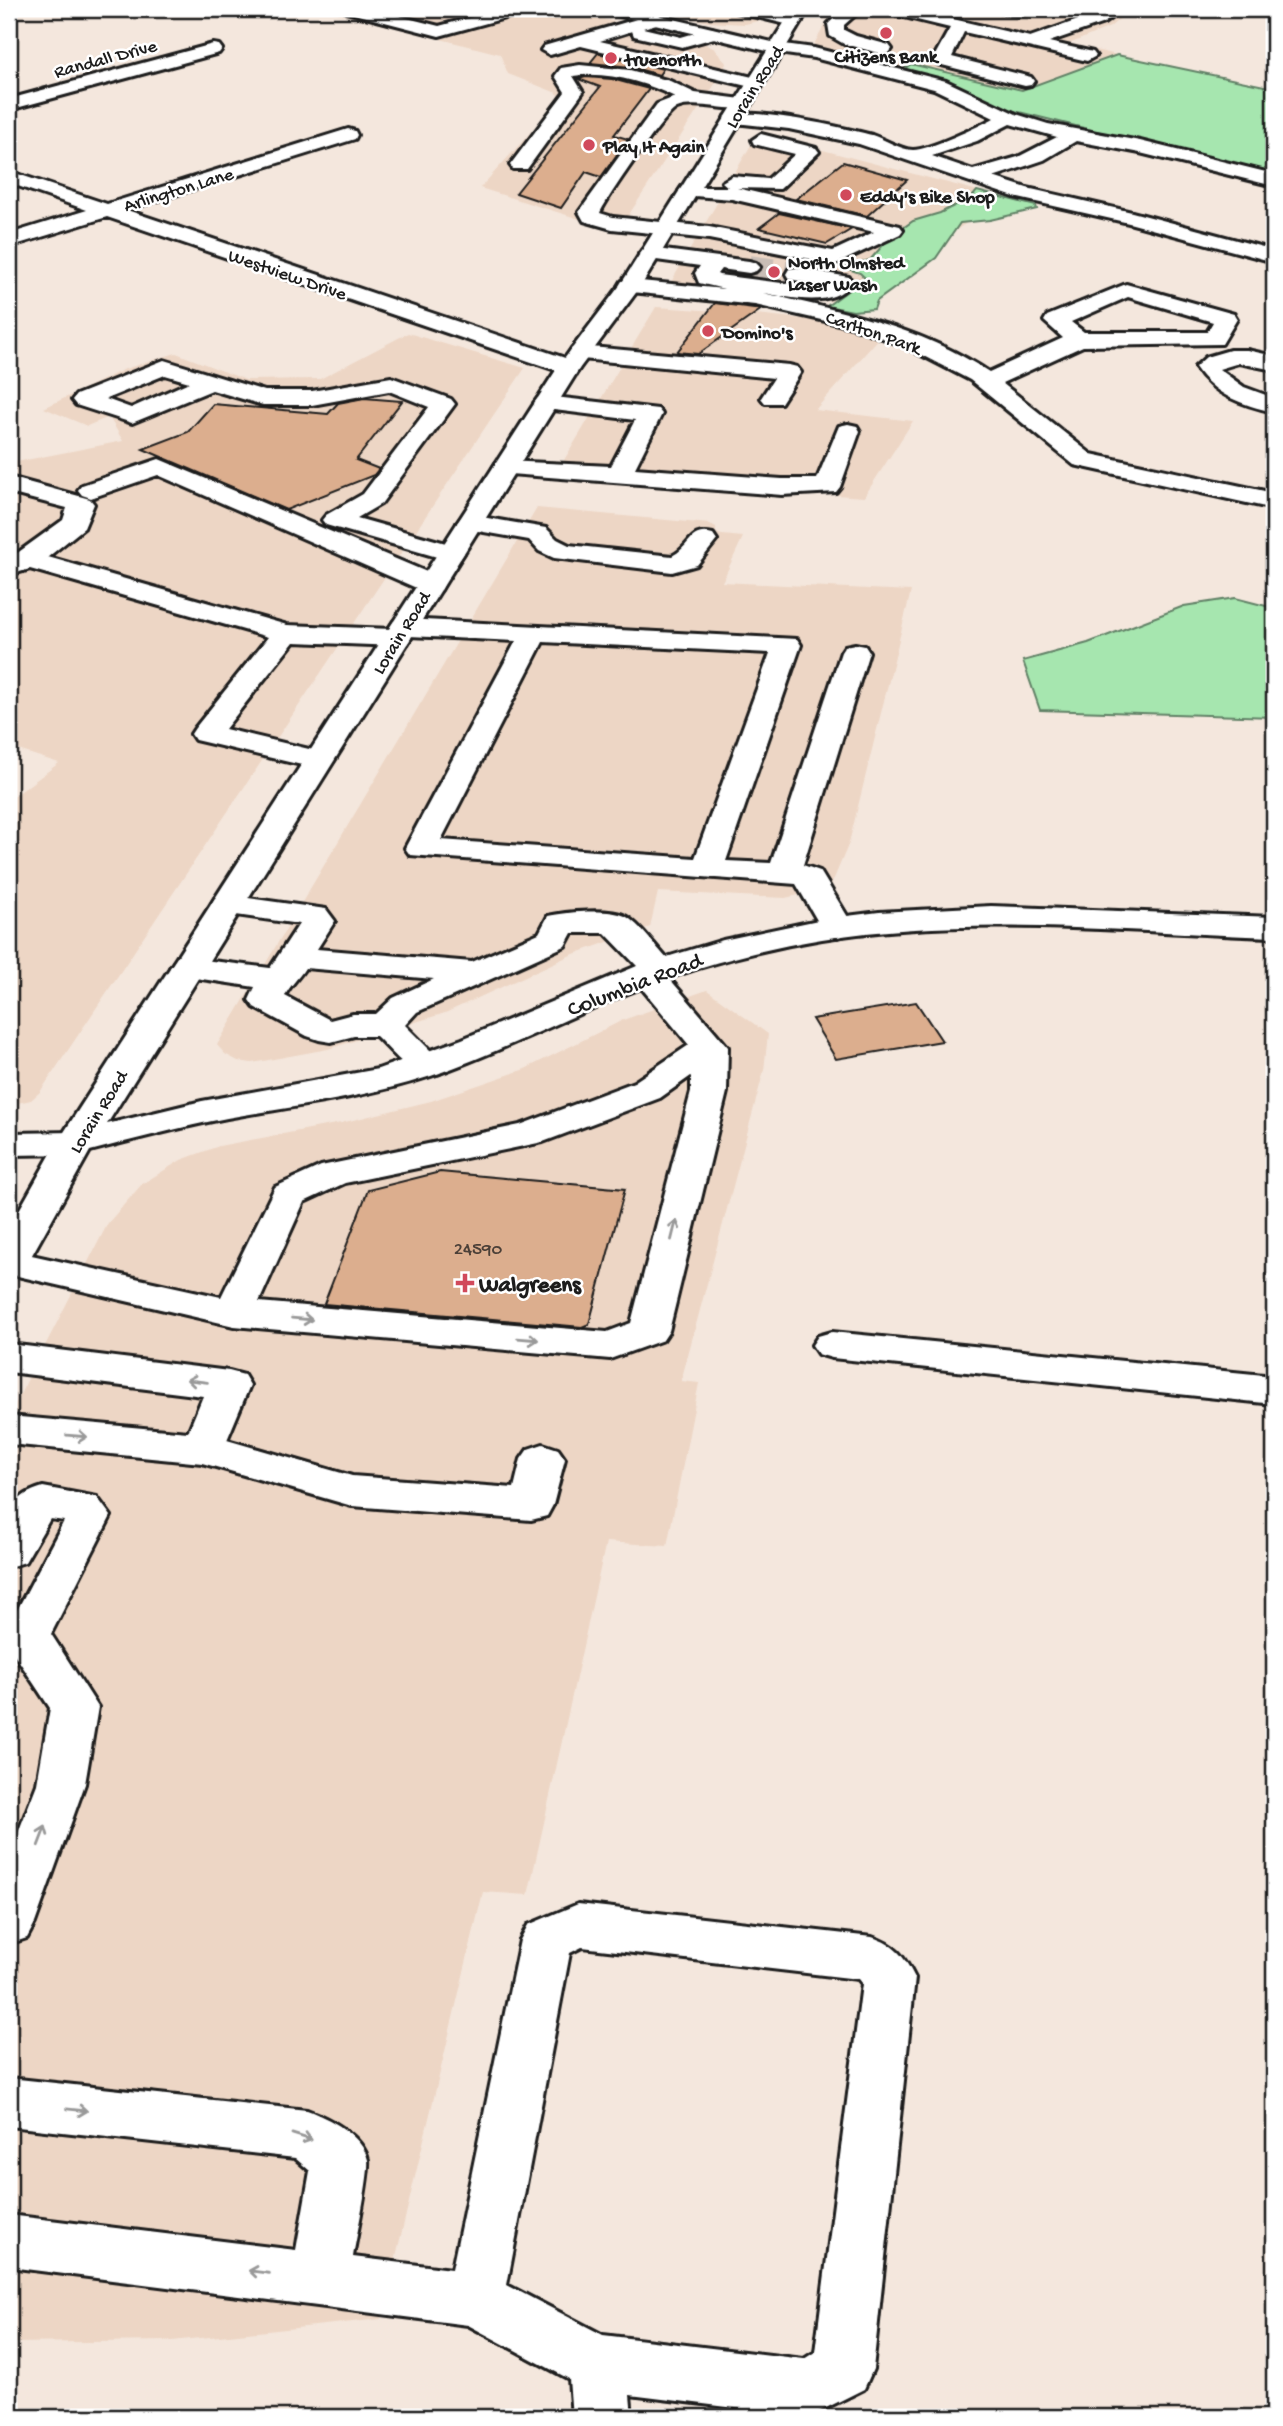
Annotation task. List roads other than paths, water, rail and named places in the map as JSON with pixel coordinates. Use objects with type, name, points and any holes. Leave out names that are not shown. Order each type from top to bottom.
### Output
[{"type":"main road","points":[[352,9],[439,31],[518,9]]},
{"type":"main road","points":[[592,16],[615,9],[653,19],[684,34],[734,28],[797,15]]},
{"type":"main road","points":[[742,9],[797,15]]},
{"type":"main road","points":[[854,9],[836,24],[836,32],[863,45],[900,55],[892,63],[875,68]]},
{"type":"main road","points":[[890,9],[1087,56]]},
{"type":"main road","points":[[1004,9],[1030,9]]},
{"type":"main road","points":[[1030,43],[1097,19],[1115,9]]},
{"type":"main road","points":[[1267,9],[1274,10]]},
{"type":"main road","points":[[684,34],[713,13]]},
{"type":"main road","name":"Lorain Road","points":[[9,1262],[76,1143],[546,403],[629,286],[797,15]]},
{"type":"main road","points":[[550,50],[653,19]]},
{"type":"main road","points":[[960,26],[950,40],[944,60],[1025,80]]},
{"type":"main road","points":[[623,28],[684,34],[712,33],[777,48],[814,53],[940,85],[1009,118],[1072,135],[1140,147],[1274,180]]},
{"type":"main road","points":[[648,57],[690,44],[684,34]]},
{"type":"main road","points":[[580,41],[755,83]]},
{"type":"main road","name":"Randall Drive","points":[[9,105],[213,49]]},
{"type":"main road","points":[[520,165],[574,92],[564,76],[567,72],[586,70],[617,73],[677,89],[809,152],[773,185],[692,185]]},
{"type":"main road","points":[[690,97],[673,101],[663,108],[589,212],[591,216],[612,223],[666,227],[836,258],[893,230],[692,185]]},
{"type":"main road","points":[[733,118],[826,130],[916,155],[1031,196],[1132,218],[1274,256]]},
{"type":"main road","points":[[916,155],[970,137],[1009,118]]},
{"type":"main road","name":"Arlington Lane","points":[[9,241],[348,135]]},
{"type":"main road","points":[[973,176],[1042,155],[1072,135]]},
{"type":"main road","name":"Westview Drive","points":[[9,177],[104,211],[574,360],[789,372],[773,398]]},
{"type":"main road","points":[[649,254],[749,267]]},
{"type":"main road","points":[[716,262],[706,273],[707,278],[715,281],[814,293],[825,292],[841,282],[797,274]]},
{"type":"main road","name":"Carlton Park","points":[[629,286],[755,298],[859,322],[912,341],[986,382],[1083,460],[1274,502]]},
{"type":"main road","points":[[986,382],[1079,339],[1214,339],[1226,319],[1126,290],[1055,321],[1079,339]]},
{"type":"main road","points":[[1274,363],[1253,357],[1231,356],[1216,360],[1206,367],[1220,385],[1234,393],[1274,405]]},
{"type":"main road","points":[[210,382],[262,398],[312,398],[391,384],[443,404],[372,499],[335,520],[451,553]]},
{"type":"main road","points":[[1234,393],[1274,384]]},
{"type":"main road","points":[[546,403],[650,414],[619,474]]},
{"type":"main road","points":[[505,468],[827,487],[848,431]]},
{"type":"main road","points":[[91,490],[159,466],[431,584]]},
{"type":"main road","points":[[9,485],[80,504],[75,523],[18,565]]},
{"type":"main road","points":[[470,523],[537,534],[548,545],[563,552],[673,564],[683,563],[693,556],[704,540]]},
{"type":"main road","points":[[18,565],[286,633],[533,634],[787,645],[707,869]]},
{"type":"main road","points":[[286,633],[206,734],[319,760]]},
{"type":"main road","points":[[533,634],[421,848],[809,878],[837,928]]},
{"type":"main road","points":[[784,874],[855,652]]},
{"type":"main road","points":[[9,1262],[234,1313],[610,1346],[649,1331],[709,1092],[710,1047],[614,923],[560,923],[553,939],[405,1005],[385,1025],[353,1026],[331,1031],[319,1029],[266,1000],[318,921],[314,916],[227,905]]},
{"type":"main road","name":"Columbia Road","points":[[9,1144],[76,1143],[202,1112],[342,1087],[427,1065],[478,1047],[653,972],[734,946],[837,928],[908,920],[1005,917],[1274,927]]},
{"type":"main road","points":[[187,968],[478,973]]},
{"type":"main road","points":[[385,1025],[427,1065]]},
{"type":"main road","points":[[234,1313],[288,1195],[334,1174],[530,1135],[647,1090],[710,1047]]},
{"type":"main road","points":[[832,1345],[1274,1390]]},
{"type":"main road","points":[[9,1358],[229,1385],[202,1448]]},
{"type":"main road","points":[[9,1430],[202,1448],[352,1492],[531,1505],[544,1459]]},
{"type":"main road","points":[[9,1551],[34,1508],[43,1502],[81,1508],[89,1516],[18,1631],[74,1707],[61,1784],[9,1923]]},
{"type":"main road","points":[[9,2241],[475,2299],[600,2390],[808,2388],[843,2369],[889,1978],[872,1959],[578,1926],[546,1940],[475,2299]]},
{"type":"main road","points":[[9,2102],[307,2136],[340,2161],[320,2280]]},
{"type":"tunnel","points":[[757,268],[749,267],[797,274]]},
{"type":"place","name":"Citizens Bank","points":[[886,33]]},
{"type":"place","name":"truenorth","points":[[611,58]]},
{"type":"place","name":"Play It Again","points":[[589,145]]},
{"type":"place","name":"Eddy's Bike Shop","points":[[846,195]]},
{"type":"place","name":"North Olmsted Laser Wash","points":[[774,272]]},
{"type":"place","name":"Domino's","points":[[708,331]]},
{"type":"place","name":"Walgreens","points":[[465,1283]]}]
